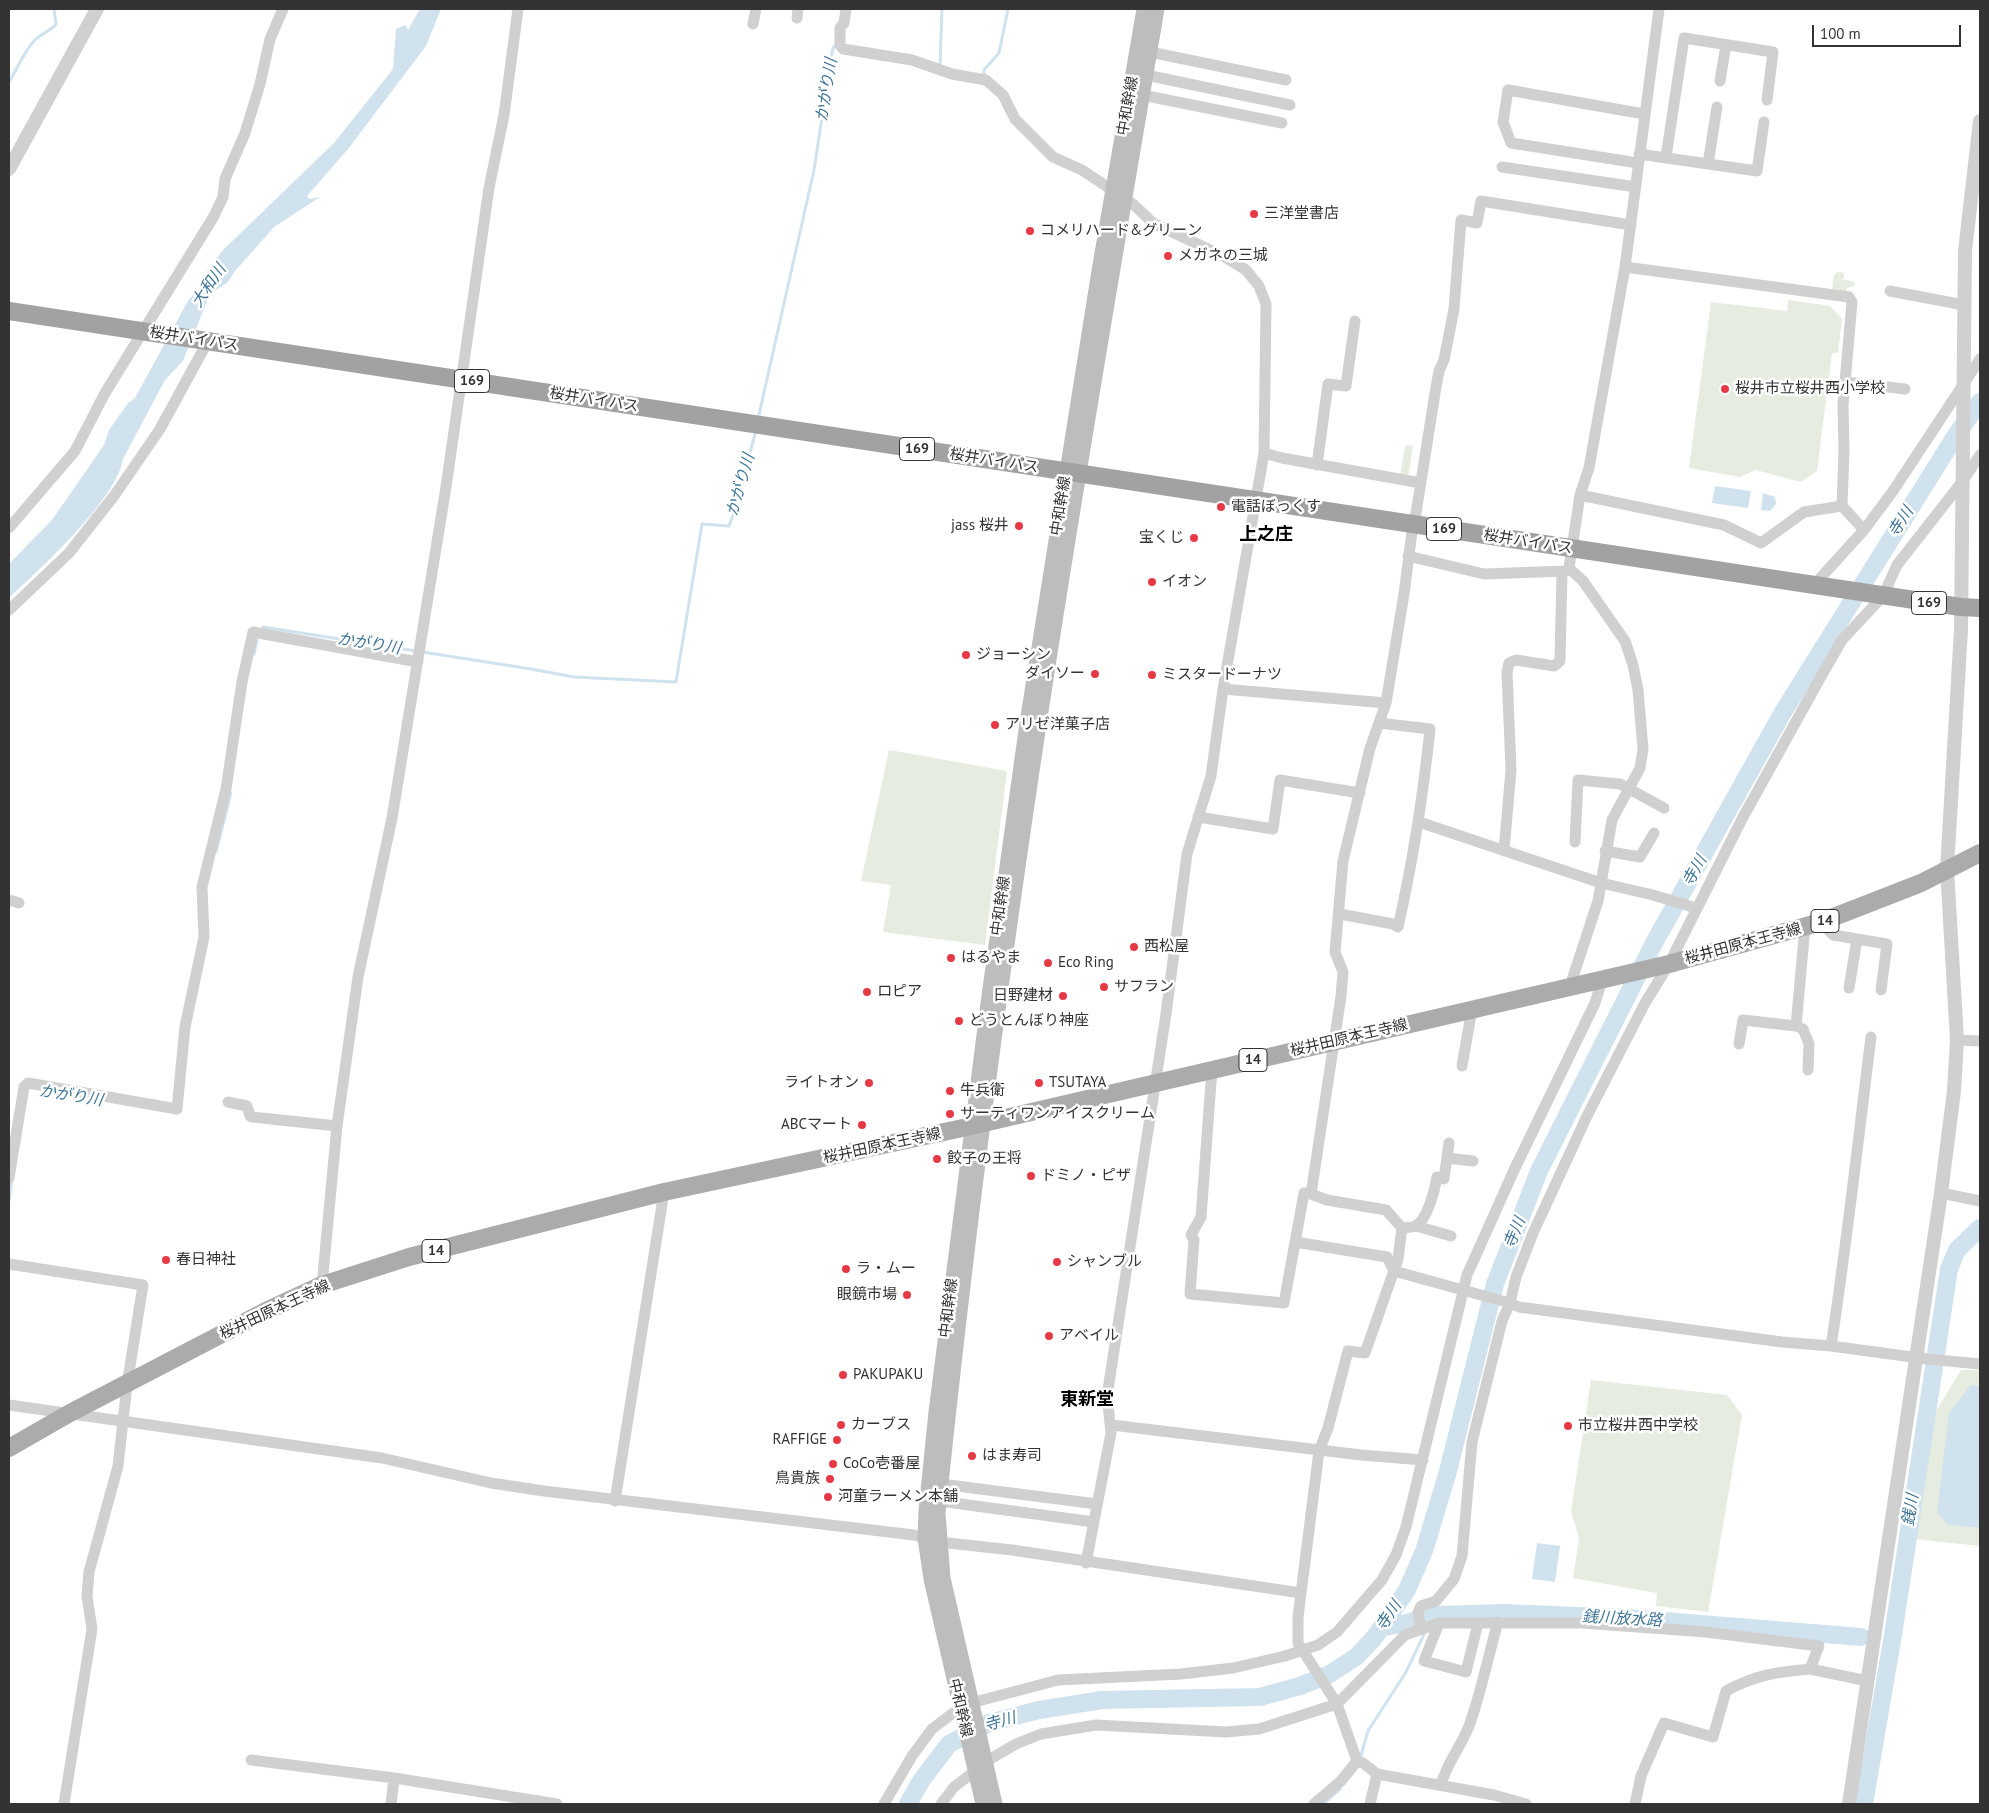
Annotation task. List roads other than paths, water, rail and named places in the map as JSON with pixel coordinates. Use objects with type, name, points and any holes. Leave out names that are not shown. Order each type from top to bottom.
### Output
[{"type":"highway","name":"桜井バイパス","points":[[9,311],[1961,608],[1980,608]]},
{"type":"main road","name":"中和幹線","points":[[995,1804],[980,1766],[966,1707],[943,1578],[932,1540],[936,1412],[1028,795],[1073,473],[1119,195],[1144,9]]},
{"type":"main road","name":"中和幹線","points":[[1119,195],[1142,95],[1157,9]]},
{"type":"main road","name":"桜井田原本王寺線","points":[[9,1448],[70,1413],[266,1311],[322,1286],[409,1258],[664,1192],[978,1124],[1334,1042],[1607,976],[1665,965],[1813,924],[1913,886],[1980,853]]},
{"type":"main road","name":"中和幹線","points":[[932,1540],[941,1484],[978,1124]]},
{"type":"main road","name":"中和幹線","points":[[980,1766],[983,1804]]},
{"type":"street","points":[[9,169],[97,9]]},
{"type":"street","points":[[9,528],[75,451],[105,394],[150,333],[214,216],[223,197],[225,179],[244,133],[260,84],[270,39],[284,9]]},
{"type":"street","points":[[322,1286],[338,1126],[358,977],[392,818],[418,662],[489,188],[507,96],[518,9]]},
{"type":"street","points":[[753,24],[756,9]]},
{"type":"street","points":[[846,9],[844,23],[840,28],[840,45],[843,49],[912,60],[952,74],[986,80],[1003,95],[1015,119],[1053,157],[1082,170],[1119,195],[1153,223],[1225,257],[1246,270],[1259,286],[1266,304],[1264,452],[1223,689],[1211,776],[1188,854],[1180,900],[1156,1082],[1107,1396],[1112,1425],[1086,1563]]},
{"type":"street","points":[[1504,851],[1511,770],[1507,672],[1509,663],[1516,660],[1554,666],[1560,661],[1565,570],[1572,549],[1580,495],[1589,468],[1625,267],[1659,9]]},
{"type":"street","points":[[1666,158],[1684,38],[1773,52],[1767,100]]},
{"type":"street","points":[[1720,81],[1726,45]]},
{"type":"street","points":[[1150,52],[1286,80]]},
{"type":"street","points":[[1146,75],[1290,105]]},
{"type":"street","points":[[1644,114],[1508,90],[1503,122],[1511,143],[1639,158],[1666,158],[1757,171],[1764,122]]},
{"type":"street","points":[[1142,95],[1282,123]]},
{"type":"street","points":[[1708,164],[1717,107]]},
{"type":"street","points":[[1849,1804],[1922,1358],[1952,1112],[1956,1040],[1948,869],[1961,608],[1966,233],[1980,121]]},
{"type":"street","points":[[1502,167],[1636,187]]},
{"type":"street","points":[[1311,1194],[1343,972],[1335,952],[1347,840],[1370,748],[1386,703],[1404,594],[1413,524],[1439,371],[1444,360],[1454,310],[1461,220],[1477,223],[1481,201],[1631,225]]},
{"type":"street","points":[[1625,267],[1849,297],[1852,302],[1845,382],[1842,506],[1864,530]]},
{"type":"street","points":[[1890,291],[1964,305]]},
{"type":"street","points":[[1317,465],[1328,384],[1346,386],[1355,321]]},
{"type":"street","points":[[9,610],[69,552],[114,496],[160,429],[202,340]]},
{"type":"street","points":[[1817,586],[1894,491],[1980,359]]},
{"type":"street","points":[[1845,382],[1905,389]]},
{"type":"street","points":[[1264,452],[1317,465],[1421,483]]},
{"type":"street","points":[[1478,1623],[1466,1672],[1424,1661],[1429,1626],[1418,1613],[1421,1606],[1436,1601],[1454,1580],[1462,1556],[1472,1442],[1502,1321],[1516,1276],[1552,1192],[1630,1031],[1842,640],[1880,595],[1897,565],[1980,455]]},
{"type":"street","points":[[1580,495],[1724,525],[1760,542],[1804,512],[1842,506]]},
{"type":"street","points":[[1408,556],[1484,574],[1565,570],[1583,581],[1625,641],[1633,665],[1643,749],[1640,768],[1612,820],[1598,901],[1570,986]]},
{"type":"street","points":[[9,1178],[24,1087],[28,1082],[177,1109],[185,1027],[204,937],[202,886],[226,789],[242,682],[253,632],[418,662]]},
{"type":"street","points":[[1223,689],[1386,703]]},
{"type":"street","points":[[1340,914],[1393,924],[1398,927],[1419,822],[1430,729],[1380,723]]},
{"type":"street","points":[[1198,817],[1273,830],[1280,780],[1360,793]]},
{"type":"street","points":[[1575,842],[1578,780],[1620,784],[1664,808]]},
{"type":"street","points":[[1419,822],[1601,883],[1684,903],[1696,908]]},
{"type":"street","points":[[1605,852],[1640,857],[1654,833]]},
{"type":"street","points":[[1796,1026],[1813,924],[1833,935],[1887,944],[1881,990]]},
{"type":"street","points":[[1848,988],[1857,939]]},
{"type":"street","points":[[884,1804],[922,1742],[932,1730],[966,1707],[1058,1680],[1181,1674],[1233,1668],[1305,1653],[1338,1632],[1382,1580],[1396,1555],[1406,1527],[1467,1292],[1467,1275],[1515,1168],[1607,976]]},
{"type":"street","points":[[1462,1066],[1472,1009]]},
{"type":"street","points":[[1739,1044],[1743,1020],[1796,1026],[1803,1029],[1809,1044],[1808,1070]]},
{"type":"street","points":[[1831,1346],[1847,1241],[1849,1210],[1871,1038]]},
{"type":"street","points":[[1956,1040],[1980,1041]]},
{"type":"street","points":[[1212,1069],[1201,1217],[1191,1235],[1194,1240],[1190,1294],[1284,1303],[1304,1192],[1327,1200],[1386,1210],[1402,1228]]},
{"type":"street","points":[[228,1102],[248,1106],[252,1118],[338,1126]]},
{"type":"street","points":[[1416,1226],[1427,1210],[1434,1193],[1437,1178],[1444,1179],[1448,1143]]},
{"type":"street","points":[[1446,1158],[1473,1161]]},
{"type":"street","points":[[615,1501],[664,1192]]},
{"type":"street","points":[[1941,1194],[1980,1201]]},
{"type":"street","points":[[1402,1228],[1416,1226],[1451,1236]]},
{"type":"street","points":[[1402,1228],[1394,1271],[1365,1353],[1348,1351],[1328,1428],[1319,1450],[1301,1593],[1298,1643],[1336,1701],[1360,1762],[1377,1774],[1441,1785],[1518,1803]]},
{"type":"street","points":[[1295,1242],[1387,1257],[1394,1271],[1508,1302],[1519,1307],[1684,1330],[1980,1364]]},
{"type":"street","points":[[9,1264],[143,1284],[122,1421],[118,1466],[89,1572],[87,1596],[92,1629],[64,1804]]},
{"type":"street","points":[[9,1405],[382,1458],[490,1483],[615,1501],[762,1515],[1301,1593]]},
{"type":"street","points":[[1112,1425],[1319,1450],[1423,1460]]},
{"type":"street","points":[[941,1484],[1097,1504]]},
{"type":"street","points":[[939,1501],[1094,1522]]},
{"type":"street","points":[[941,1804],[954,1787],[980,1766],[1016,1744],[1041,1734],[1096,1725],[1234,1731],[1259,1729],[1336,1701],[1405,1635],[1429,1626],[1498,1622],[1582,1623],[1657,1628],[1819,1646],[1810,1669]]},
{"type":"street","points":[[1441,1785],[1444,1771],[1464,1739],[1472,1717],[1498,1622]]},
{"type":"street","points":[[1635,1804],[1642,1776],[1664,1724],[1713,1737],[1726,1691],[1745,1680],[1768,1673],[1810,1669],[1868,1681]]},
{"type":"street","points":[[251,1760],[394,1778],[557,1804]]},
{"type":"street","points":[[1314,1804],[1360,1762]]},
{"type":"street","points":[[1370,1804],[1377,1774]]},
{"type":"street","points":[[390,1804],[394,1778]]},
{"type":"water","name":"大和川","points":[[420,9],[441,9],[426,46],[348,149],[307,196],[310,199],[320,197],[274,227],[227,283],[210,294],[183,361],[165,380],[123,459],[118,475],[107,494],[75,533],[9,598],[9,564],[52,520],[104,445],[109,430],[128,403],[135,398],[189,299],[200,289],[202,278],[222,251],[334,143],[393,69],[396,29],[405,25],[408,30]]},
{"type":"water","points":[[1715,486],[1751,491],[1748,508],[1712,503]]},
{"type":"water","points":[[1763,493],[1775,497],[1776,504],[1770,511],[1761,510]]},
{"type":"water","points":[[1971,1385],[1980,1386],[1980,1528],[1948,1525],[1937,1512],[1949,1413]]},
{"type":"water","points":[[1537,1543],[1560,1546],[1555,1582],[1532,1579]]},
{"type":"waterway","points":[[9,82],[30,45],[56,24],[54,9]]},
{"type":"waterway","points":[[940,66],[942,9]]},
{"type":"waterway","points":[[984,76],[984,70],[999,53],[1008,9]]},
{"type":"waterway","name":"かがり川","points":[[758,419],[814,170],[832,52],[834,46],[837,46]]},
{"type":"waterway","name":"寺川","points":[[908,1804],[921,1781],[949,1744],[989,1723],[1039,1710],[1102,1700],[1260,1697],[1300,1686],[1328,1675],[1356,1657],[1374,1638],[1407,1590],[1424,1551],[1447,1475],[1495,1284],[1539,1171],[1654,943],[1783,712],[1956,435],[1980,402]]},
{"type":"waterway","name":"かがり川","points":[[263,627],[574,677],[676,682],[702,524],[729,526],[736,507],[756,430]]},
{"type":"waterway","name":"かがり川","points":[[254,654],[257,640]]},
{"type":"waterway","name":"かがり川","points":[[216,852],[231,793]]},
{"type":"waterway","name":"かがり川","points":[[9,1201],[12,1179]]},
{"type":"waterway","name":"銭川","points":[[1864,1804],[1893,1635],[1949,1269],[1957,1250],[1980,1228]]},
{"type":"waterway","name":"銭川放水路","points":[[1383,1627],[1438,1615],[1504,1613],[1627,1618],[1861,1637]]},
{"type":"waterway","points":[[1360,1759],[1368,1731],[1406,1672],[1425,1632]]},
{"type":"waterway","points":[[1324,1803],[1340,1789]]},
{"type":"place","name":"三洋堂書店","points":[[1254,214]]},
{"type":"place","name":"コメリハード&グリーン","points":[[1030,231]]},
{"type":"place","name":"メガネの三城","points":[[1168,256]]},
{"type":"place","name":"桜井市立桜井西小学校","points":[[1725,389]]},
{"type":"place","name":"電話ぼっくす","points":[[1221,507]]},
{"type":"place","name":"jass 桜井","points":[[1019,526]]},
{"type":"place","name":"宝くじ","points":[[1194,538]]},
{"type":"place","name":"イオン","points":[[1152,582]]},
{"type":"place","name":"ジョーシン","points":[[966,655]]},
{"type":"place","name":"ダイソー","points":[[1095,674]]},
{"type":"place","name":"ミスタードーナツ","points":[[1152,675]]},
{"type":"place","name":"アリゼ洋菓子店","points":[[995,725]]},
{"type":"place","name":"西松屋","points":[[1134,947]]},
{"type":"place","name":"はるやま","points":[[951,958]]},
{"type":"place","name":"Eco Ring","points":[[1048,963]]},
{"type":"place","name":"サフラン","points":[[1104,987]]},
{"type":"place","name":"ロピア","points":[[867,992]]},
{"type":"place","name":"日野建材","points":[[1063,996]]},
{"type":"place","name":"どうとんぼり神座","points":[[959,1021]]},
{"type":"place","name":"ライトオン","points":[[869,1083]]},
{"type":"place","name":"TSUTAYA","points":[[1039,1083]]},
{"type":"place","name":"牛兵衛","points":[[950,1091]]},
{"type":"place","name":"サーティワンアイスクリーム","points":[[950,1114]]},
{"type":"place","name":"ABCマート","points":[[862,1125]]},
{"type":"place","name":"餃子の王将","points":[[937,1159]]},
{"type":"place","name":"ドミノ・ピザ","points":[[1031,1176]]},
{"type":"place","name":"春日神社","points":[[166,1260]]},
{"type":"place","name":"シャンブル","points":[[1057,1262]]},
{"type":"place","name":"ラ・ムー","points":[[846,1269]]},
{"type":"place","name":"眼鏡市場","points":[[907,1295]]},
{"type":"place","name":"アベイル","points":[[1049,1336]]},
{"type":"place","name":"PAKUPAKU","points":[[843,1375]]},
{"type":"place","name":"カーブス","points":[[841,1425]]},
{"type":"place","name":"市立桜井西中学校","points":[[1568,1426]]},
{"type":"place","name":"RAFFIGE","points":[[837,1440]]},
{"type":"place","name":"はま寿司","points":[[972,1456]]},
{"type":"place","name":"CoCo壱番屋","points":[[833,1464]]},
{"type":"place","name":"鳥貴族","points":[[830,1479]]},
{"type":"place","name":"河童ラーメン本舗","points":[[828,1497]]},
{"type":"district","name":"上之庄","points":[[1266,535]]},
{"type":"district","name":"東新堂","points":[[1087,1400]]}]
